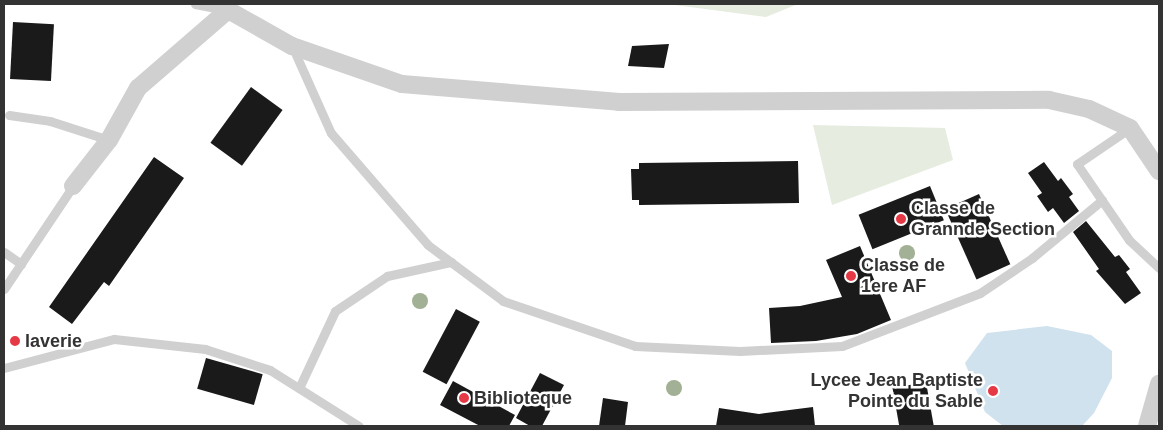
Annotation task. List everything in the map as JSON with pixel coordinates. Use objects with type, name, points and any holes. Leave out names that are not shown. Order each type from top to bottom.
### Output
[{"type":"street","points":[[73,186],[109,140],[138,88],[228,10],[292,46],[402,84],[619,102],[1049,100],[1089,109],[1130,128],[1159,172]]},
{"type":"street","points":[[1147,426],[1159,384]]},
{"type":"lane","points":[[196,4],[228,10]]},
{"type":"lane","points":[[292,46],[331,134],[428,245],[502,301],[635,346],[740,351],[842,346],[980,293],[1032,258],[1102,200]]},
{"type":"lane","points":[[9,116],[50,121],[109,140]]},
{"type":"lane","points":[[1130,128],[1077,164],[1129,240],[1159,268]]},
{"type":"lane","points":[[4,289],[73,186]]},
{"type":"lane","points":[[4,252],[21,264]]},
{"type":"lane","points":[[299,388],[335,310],[387,276],[451,262]]},
{"type":"lane","points":[[4,368],[114,339],[205,349],[270,370],[360,426]]},
{"type":"shaded area","points":[[667,4],[798,4],[766,17]]},
{"type":"shaded area","points":[[813,125],[945,128],[953,160],[832,205]]},
{"type":"water","points":[[1047,326],[1091,335],[1112,351],[1112,378],[1094,413],[1082,426],[1003,426],[985,412],[965,363],[987,333]]},
{"type":"building","points":[[13,22],[54,24],[51,81],[10,79]]},
{"type":"building","points":[[669,44],[664,68],[628,66],[632,46]]},
{"type":"building","points":[[251,87],[283,110],[242,166],[210,143]]},
{"type":"building","points":[[154,157],[184,178],[109,286],[104,282],[72,324],[49,307]]},
{"type":"building","points":[[798,161],[799,203],[639,205],[639,200],[632,200],[631,169],[639,169],[639,163]]},
{"type":"building","points":[[1044,162],[1058,181],[1061,178],[1073,194],[1069,197],[1079,211],[1064,223],[1053,208],[1048,212],[1037,196],[1042,193],[1028,173]]},
{"type":"building","points":[[930,186],[944,220],[872,249],[859,215]]},
{"type":"building","points":[[979,194],[1010,264],[977,279],[945,209]]},
{"type":"building","points":[[1086,221],[1115,257],[1119,255],[1130,269],[1126,272],[1141,293],[1125,304],[1096,271],[1099,269],[1073,232]]},
{"type":"building","points":[[860,246],[891,320],[857,334],[816,341],[771,343],[769,308],[800,306],[842,297],[826,260]]},
{"type":"building","points":[[456,309],[480,322],[447,384],[423,372]]},
{"type":"building","points":[[206,358],[263,374],[254,405],[197,389]]},
{"type":"building","points":[[540,373],[564,385],[542,426],[530,426],[516,418]]},
{"type":"building","points":[[453,381],[515,415],[509,426],[480,426],[440,405]]},
{"type":"building","points":[[926,382],[934,426],[899,426],[893,388]]},
{"type":"building","points":[[603,398],[628,402],[625,426],[599,426]]},
{"type":"building","points":[[813,407],[815,426],[716,426],[719,408],[759,414]]},
{"type":"place","name":"Classe de Grannde Section","points":[[901,219]]},
{"type":"place","name":"Classe de 1ere AF","points":[[851,276]]},
{"type":"place","name":"laverie","points":[[15,341]]},
{"type":"place","name":"Lycee Jean Baptiste Pointe du Sable","points":[[993,391]]},
{"type":"place","name":"Biblioteque","points":[[464,398]]}]
